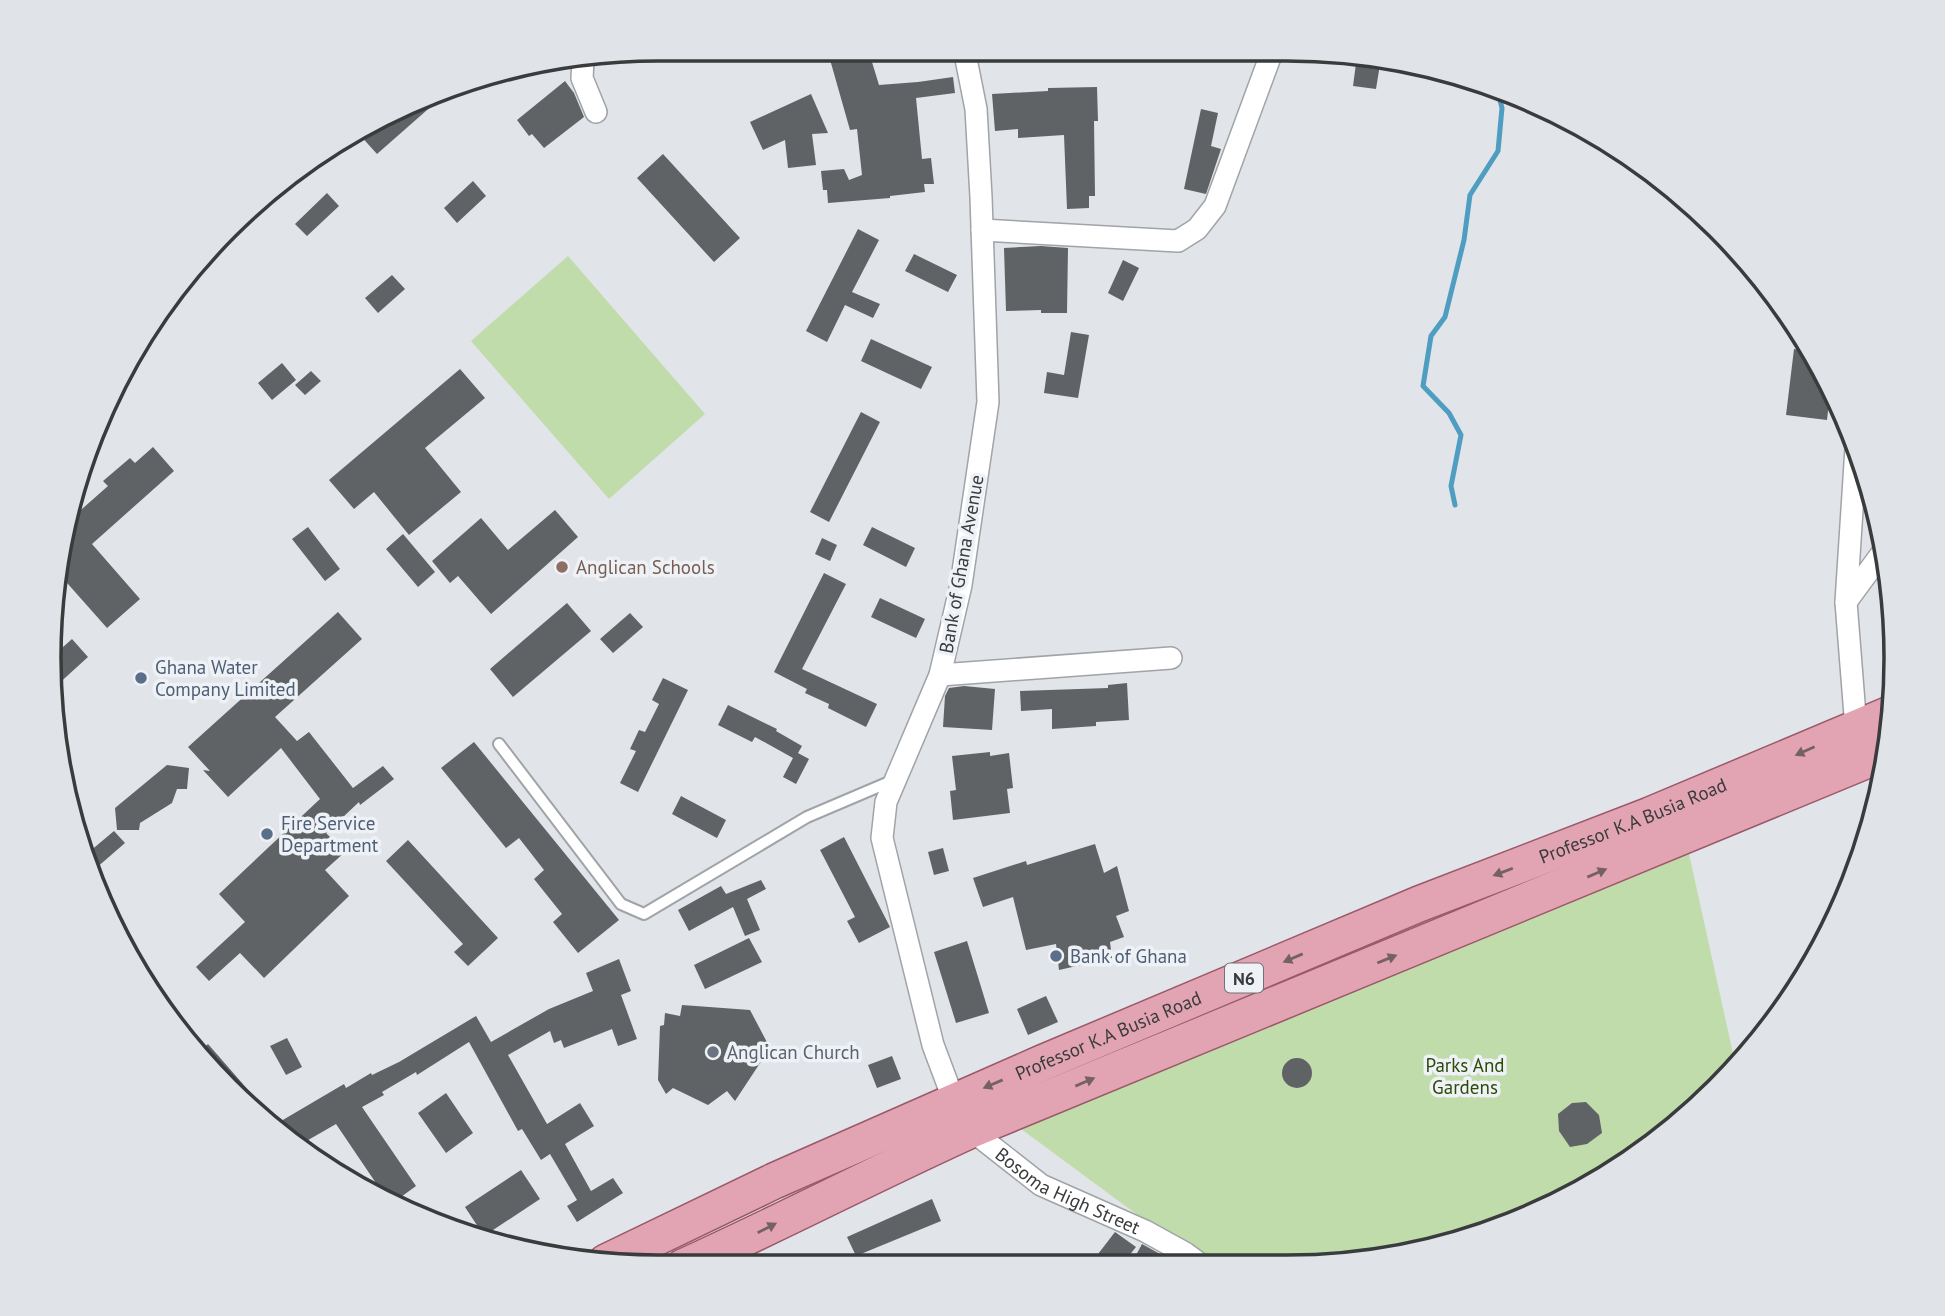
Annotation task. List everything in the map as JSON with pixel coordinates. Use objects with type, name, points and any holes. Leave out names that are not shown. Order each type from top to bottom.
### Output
[{"type":"main road","name":"Professor K.A Busia Road","points":[[709,1255],[871,1175],[963,1116],[1419,904],[1650,816],[1880,718]]},
{"type":"main road","name":"Professor K.A Busia Road","points":[[624,1253],[774,1181],[963,1116],[1875,757]]},
{"type":"street","name":"Bank of Ghana Avenue","points":[[963,1116],[923,1010],[882,838],[886,802],[940,675],[961,585],[988,402],[976,109],[966,61]]},
{"type":"street","points":[[982,230],[1178,241],[1197,229],[1215,206],[1269,61]]},
{"type":"street","points":[[583,66],[582,78],[596,113]]},
{"type":"street","points":[[1854,474],[1846,602],[1856,728]]},
{"type":"street","points":[[1846,602],[1876,562]]},
{"type":"street","points":[[940,675],[1171,658]]},
{"type":"street","name":"Bosoma High Street","points":[[963,1116],[1041,1185],[1145,1231],[1188,1255]]},
{"type":"lane","points":[[499,744],[621,904],[644,914],[807,817],[894,780]]},
{"type":"green space","points":[[568,256],[705,414],[609,499],[471,341]]},
{"type":"green space","name":"Parks And Gardens","points":[[1682,822],[1733,1054],[1680,1107],[1619,1154],[1551,1193],[1515,1209],[1441,1234],[1365,1250],[1287,1255],[1192,1255],[990,1106]]},
{"type":"building","points":[[830,61],[872,61],[879,85],[953,77],[955,93],[916,98],[922,159],[931,158],[934,184],[924,184],[925,192],[828,203],[827,190],[823,190],[821,171],[844,169],[849,180],[862,175],[857,129],[850,130]]},
{"type":"building","points":[[1356,65],[1379,69],[1376,89],[1353,86]]},
{"type":"building","points":[[565,81],[574,93],[584,117],[544,148],[532,134],[529,136],[517,120]]},
{"type":"building","points":[[1097,87],[1098,121],[1094,121],[1095,196],[1089,196],[1089,208],[1067,209],[1064,135],[1018,138],[1018,129],[995,131],[992,94],[1048,91],[1048,88]]},
{"type":"building","points":[[811,94],[828,133],[812,134],[816,165],[788,168],[785,140],[763,150],[750,122]]},
{"type":"building","points":[[431,107],[377,154],[364,139]]},
{"type":"building","points":[[1201,109],[1218,113],[1211,146],[1221,149],[1206,194],[1184,189]]},
{"type":"building","points":[[663,154],[740,238],[714,262],[637,178]]},
{"type":"building","points":[[473,181],[486,196],[457,223],[444,208]]},
{"type":"building","points":[[327,193],[339,206],[307,236],[295,224]]},
{"type":"building","points":[[858,229],[879,240],[852,292],[880,304],[873,318],[845,305],[827,342],[806,331]]},
{"type":"building","points":[[1004,248],[1068,248],[1067,313],[1041,313],[1041,310],[1006,311]]},
{"type":"building","points":[[914,254],[957,275],[948,292],[905,271]]},
{"type":"building","points":[[1123,260],[1139,268],[1123,301],[1108,293]]},
{"type":"building","points":[[392,275],[405,289],[378,313],[365,298]]},
{"type":"building","points":[[1071,332],[1089,335],[1078,398],[1044,393],[1047,372],[1064,375]]},
{"type":"building","points":[[871,339],[932,367],[921,389],[861,361]]},
{"type":"building","points":[[1794,349],[1797,349],[1828,408],[1827,420],[1786,415]]},
{"type":"building","points":[[282,363],[296,380],[272,400],[258,383]]},
{"type":"building","points":[[460,369],[485,398],[425,448],[461,492],[409,535],[374,492],[354,509],[329,480]]},
{"type":"building","points":[[311,371],[321,381],[305,395],[295,385]]},
{"type":"building","points":[[861,412],[880,422],[829,522],[810,512]]},
{"type":"building","points":[[153,447],[174,471],[92,544],[140,599],[107,628],[66,580],[81,510],[108,486],[103,481],[130,458],[135,463]]},
{"type":"building","points":[[555,510],[578,537],[491,614],[458,576],[450,583],[432,561],[481,518],[508,550]]},
{"type":"building","points":[[308,527],[340,569],[325,581],[292,539]]},
{"type":"building","points":[[872,527],[915,548],[906,567],[863,545]]},
{"type":"building","points":[[403,534],[435,572],[418,587],[386,549]]},
{"type":"building","points":[[822,538],[837,545],[830,561],[815,554]]},
{"type":"building","points":[[824,573],[846,584],[802,669],[877,704],[866,727],[828,708],[829,704],[805,693],[807,689],[774,672]]},
{"type":"building","points":[[880,598],[925,619],[916,638],[871,617]]},
{"type":"building","points":[[567,603],[591,631],[513,697],[490,669]]},
{"type":"building","points":[[338,612],[362,639],[275,717],[297,741],[309,732],[353,788],[383,766],[394,779],[360,805],[359,802],[326,833],[345,852],[325,870],[349,896],[264,978],[240,953],[209,981],[196,967],[245,922],[219,894],[320,799],[281,748],[228,797],[203,770],[210,771],[188,747]]},
{"type":"building","points":[[630,613],[643,627],[613,653],[600,639]]},
{"type":"building","points":[[72,639],[88,657],[62,680],[61,658],[61,648]]},
{"type":"building","points":[[663,678],[688,690],[638,792],[620,783],[636,751],[630,749],[639,730],[645,732],[659,704],[652,700]]},
{"type":"building","points":[[1127,683],[1129,720],[1096,722],[1096,726],[1052,729],[1052,709],[1021,711],[1020,691],[1108,688],[1108,685]]},
{"type":"building","points":[[964,686],[995,689],[992,730],[943,727],[945,696],[949,688]]},
{"type":"building","points":[[728,705],[777,729],[776,731],[802,746],[798,753],[809,759],[796,784],[783,777],[793,758],[755,737],[752,742],[718,725]]},
{"type":"building","points":[[474,742],[619,920],[578,953],[553,922],[562,914],[534,879],[544,870],[519,838],[506,848],[441,768]]},
{"type":"building","points":[[990,752],[990,756],[1009,753],[1013,788],[1007,789],[1010,813],[953,820],[950,791],[956,790],[952,756]]},
{"type":"building","points":[[167,765],[189,768],[187,789],[177,789],[172,803],[140,823],[139,830],[117,830],[115,808]]},
{"type":"building","points":[[681,796],[726,820],[717,838],[672,814]]},
{"type":"building","points":[[114,831],[125,843],[99,866],[93,849]]},
{"type":"building","points":[[844,837],[890,927],[859,943],[847,921],[855,917],[820,850]]},
{"type":"building","points":[[408,840],[498,938],[468,966],[454,952],[463,944],[386,861]]},
{"type":"building","points":[[1095,844],[1104,873],[1117,866],[1129,911],[1116,916],[1124,937],[1110,942],[1112,958],[1059,970],[1056,944],[1026,950],[1013,897],[983,907],[973,878],[1026,861],[1027,865]]},
{"type":"building","points":[[943,848],[949,871],[934,875],[928,852]]},
{"type":"building","points":[[761,880],[766,889],[747,899],[760,930],[745,936],[733,907],[689,931],[678,910],[721,886],[726,894]]},
{"type":"building","points":[[749,938],[762,962],[705,989],[694,965]]},
{"type":"building","points":[[967,941],[989,1013],[956,1023],[934,952]]},
{"type":"building","points":[[619,959],[631,991],[621,995],[637,1039],[618,1046],[612,1029],[564,1048],[561,1040],[554,1043],[550,1031],[508,1055],[547,1124],[580,1103],[594,1126],[565,1144],[591,1191],[613,1178],[623,1193],[577,1222],[567,1206],[577,1200],[550,1154],[541,1160],[522,1129],[518,1131],[469,1042],[417,1075],[416,1072],[382,1092],[384,1095],[362,1107],[416,1186],[402,1196],[376,1184],[336,1124],[308,1140],[282,1121],[344,1084],[346,1088],[371,1073],[372,1075],[399,1062],[476,1016],[491,1042],[549,1009],[593,991],[586,973]]},
{"type":"building","points":[[1046,996],[1058,1022],[1028,1035],[1017,1009]]},
{"type":"building","name":"Anglican Church","points":[[682,1005],[750,1010],[770,1048],[735,1101],[727,1091],[708,1105],[673,1088],[666,1094],[658,1080],[660,1026],[664,1025],[665,1013],[680,1016]]},
{"type":"building","points":[[287,1038],[302,1067],[286,1075],[270,1046]]},
{"type":"building","points":[[208,1044],[254,1097],[236,1080],[205,1046]]},
{"type":"building","points":[[892,1056],[901,1079],[877,1088],[868,1065]]},
{"type":"building","points":[[1297,1058],[1303,1059],[1311,1067],[1311,1079],[1303,1087],[1297,1088],[1291,1087],[1283,1079],[1282,1073],[1283,1067],[1291,1059]]},
{"type":"building","points":[[446,1093],[473,1133],[446,1153],[418,1113]]},
{"type":"building","points":[[1586,1102],[1599,1115],[1602,1133],[1587,1144],[1570,1147],[1559,1131],[1558,1114],[1572,1103]]},
{"type":"building","points":[[521,1170],[540,1199],[492,1231],[478,1226],[465,1207]]},
{"type":"building","points":[[932,1199],[941,1221],[858,1255],[856,1255],[847,1237]]},
{"type":"building","points":[[1115,1232],[1136,1247],[1130,1255],[1097,1255]]},
{"type":"building","points":[[1142,1244],[1162,1255],[1136,1255]]},
{"type":"waterway","points":[[1455,505],[1451,486],[1461,435],[1449,413],[1423,386],[1431,336],[1445,317],[1464,240],[1470,195],[1498,151],[1500,101]]},
{"type":"place","name":"Anglican Schools","points":[[562,567]]},
{"type":"place","name":"Ghana Water Company Limited","points":[[141,678]]},
{"type":"place","name":"Fire Service Department","points":[[267,834]]},
{"type":"place","name":"Bank of Ghana","points":[[1056,956]]},
{"type":"place","name":"Anglican Church","points":[[713,1052]]}]
